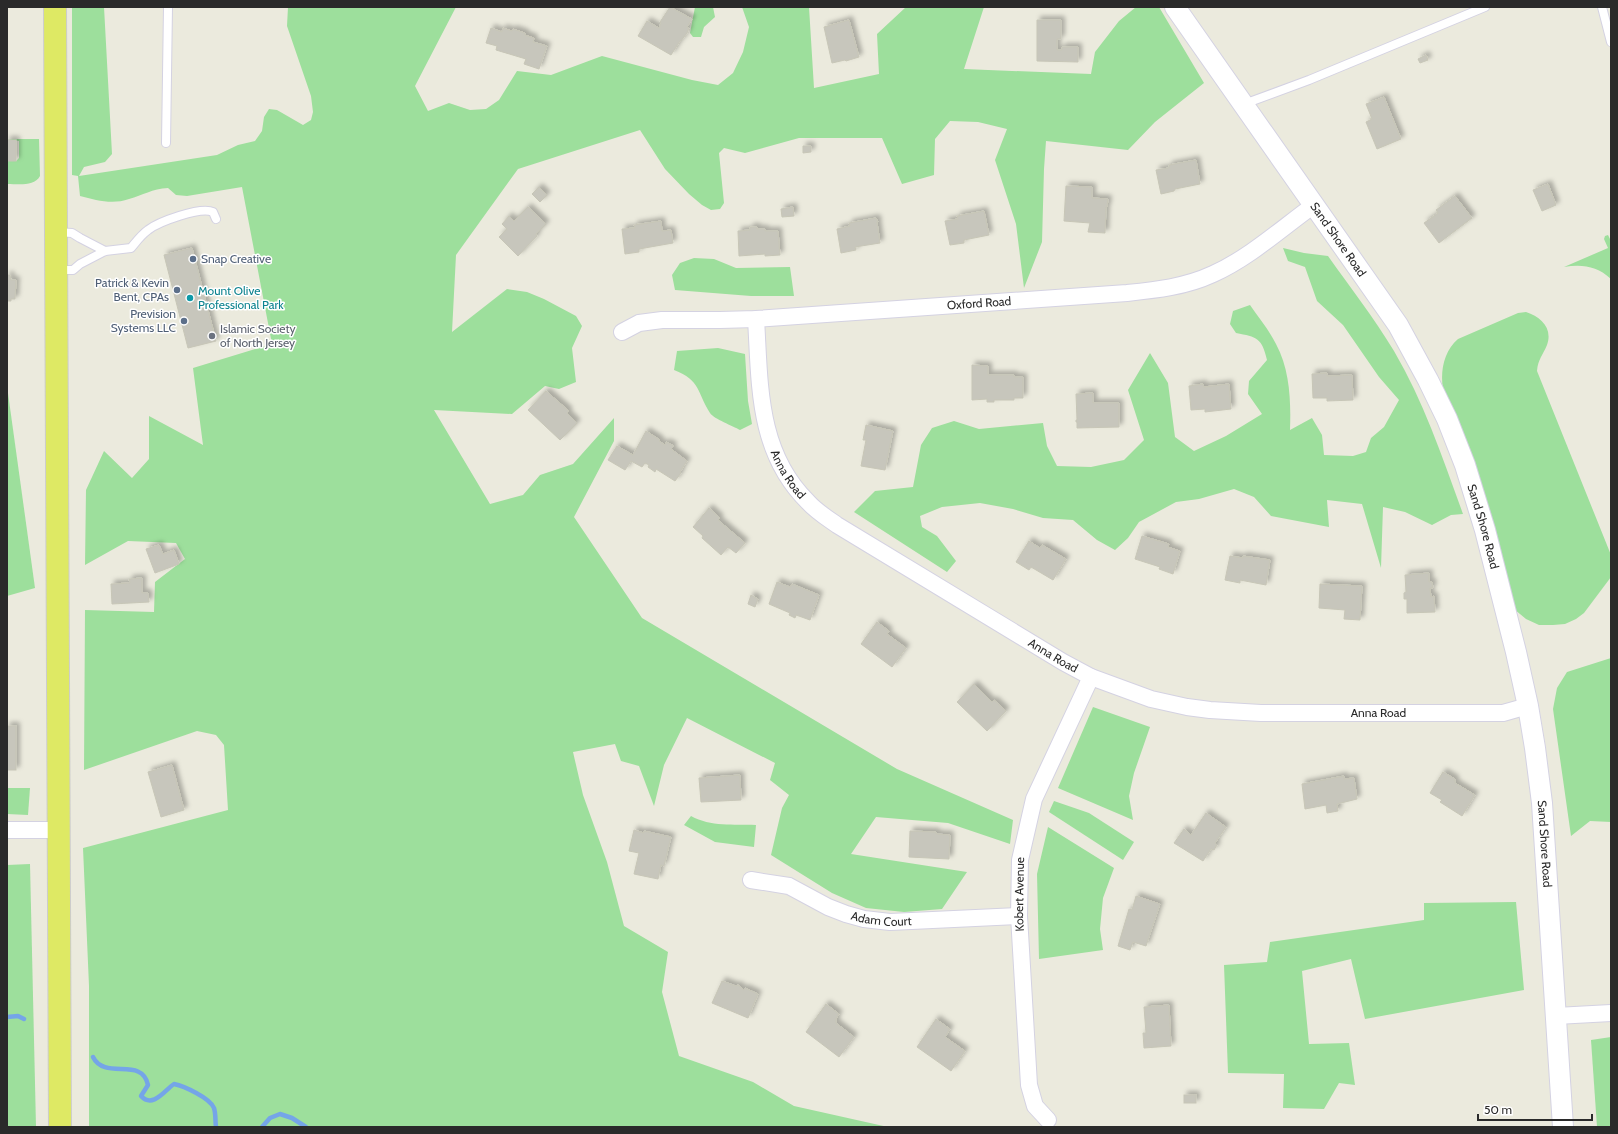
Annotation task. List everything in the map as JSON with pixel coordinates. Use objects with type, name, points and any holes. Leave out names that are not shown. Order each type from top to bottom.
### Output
[{"type":"main road","points":[[55,7],[60,1127]]},
{"type":"street","name":"Sand Shore Road","points":[[1175,7],[1398,326],[1414,352],[1447,419],[1465,465],[1485,530],[1516,652],[1528,706],[1535,748],[1542,803],[1562,1127]]},
{"type":"street","name":"Oxford Road","points":[[622,332],[639,323],[662,320],[756,319],[1127,293],[1170,288],[1197,280],[1221,270],[1253,250],[1314,205]]},
{"type":"street","name":"Anna Road","points":[[756,319],[762,408],[769,439],[783,470],[807,502],[848,532],[1063,662],[1091,677],[1151,699],[1187,707],[1234,712],[1502,713],[1528,706]]},
{"type":"street","name":"Kobert Avenue","points":[[1048,1120],[1035,1106],[1029,1085],[1018,876],[1031,810],[1042,782],[1091,677]]},
{"type":"street","points":[[7,830],[59,830]]},
{"type":"street","name":"Adam Court","points":[[751,880],[788,886],[828,907],[846,914],[878,921],[890,922],[1019,916]]},
{"type":"street","points":[[1556,1016],[1611,1013]]},
{"type":"lane","points":[[166,143],[168,7]]},
{"type":"lane","points":[[1243,105],[1309,80],[1484,7]]},
{"type":"lane","points":[[1602,7],[1611,42]]},
{"type":"lane","points":[[56,270],[73,270],[80,264],[105,251],[131,248],[148,230],[166,221],[206,210],[213,212],[216,219]]},
{"type":"lane","points":[[56,232],[72,233],[105,251]]},
{"type":"green space","points":[[72,7],[104,7],[112,154],[105,162],[84,167],[79,176],[217,155],[238,145],[255,141],[262,131],[264,117],[269,109],[277,110],[303,125],[311,120],[313,112],[311,96],[287,26],[288,7],[456,7],[415,86],[428,111],[449,103],[470,110],[486,109],[499,100],[517,71],[551,75],[602,56],[692,80],[718,85],[733,73],[743,52],[749,27],[742,7],[809,7],[814,88],[879,74],[877,34],[906,7],[984,7],[964,69],[1091,74],[1095,52],[1119,21],[1136,7],[1159,7],[1204,83],[1155,122],[1128,150],[1046,141],[1042,242],[1024,288],[1016,224],[995,160],[1007,129],[978,122],[950,121],[935,139],[934,175],[902,184],[882,138],[799,138],[745,153],[724,148],[719,153],[724,203],[720,209],[711,210],[702,205],[689,194],[665,169],[640,130],[518,169],[456,255],[452,332],[507,289],[527,292],[544,299],[576,316],[582,326],[572,348],[576,382],[559,389],[545,386],[512,414],[434,410],[490,504],[523,495],[540,475],[573,464],[614,418],[614,441],[574,517],[642,618],[897,769],[1013,820],[1010,844],[948,823],[876,817],[851,854],[967,872],[942,909],[904,912],[866,908],[832,893],[771,855],[782,808],[789,795],[770,780],[775,763],[687,718],[664,765],[654,806],[639,766],[621,761],[615,744],[573,752],[583,795],[607,862],[624,926],[668,952],[662,992],[679,1056],[753,1082],[794,1106],[888,1127],[89,1127],[89,986],[83,848],[228,810],[224,745],[216,735],[197,731],[84,770],[85,610],[154,612],[155,582],[185,559],[176,543],[128,541],[85,565],[86,490],[104,451],[132,478],[149,459],[149,416],[203,445],[193,368],[272,344],[242,187],[187,196],[176,195],[168,188],[152,191],[116,202],[80,196],[78,176],[72,175]]},
{"type":"green space","points":[[695,7],[713,7],[715,17],[704,27],[701,37],[693,37],[690,33]]},
{"type":"green space","points":[[7,139],[39,139],[40,176],[37,180],[25,184],[7,184],[7,161],[16,161],[19,158],[19,141]]},
{"type":"green space","points":[[1608,235],[1611,241],[1611,279],[1600,271],[1589,267],[1564,267],[1608,248],[1604,239],[1605,236]]},
{"type":"green space","points":[[1283,248],[1304,253],[1328,256],[1362,303],[1394,351],[1415,390],[1463,514],[1451,515],[1432,525],[1405,512],[1383,507],[1381,568],[1362,504],[1327,500],[1329,527],[1271,516],[1254,497],[1234,489],[1199,499],[1176,502],[1139,522],[1128,538],[1115,550],[1097,540],[1073,520],[1043,518],[1013,509],[980,503],[942,507],[920,516],[922,527],[937,536],[956,561],[947,572],[854,512],[875,491],[913,487],[921,445],[932,428],[954,421],[979,429],[1043,423],[1047,446],[1057,466],[1091,467],[1124,460],[1144,440],[1128,390],[1150,353],[1168,383],[1175,437],[1194,451],[1226,436],[1262,414],[1248,394],[1249,381],[1267,360],[1263,347],[1258,340],[1236,333],[1230,324],[1233,311],[1250,305],[1267,329],[1281,354],[1289,386],[1290,430],[1312,418],[1322,435],[1324,455],[1353,456],[1366,452],[1371,438],[1384,427],[1399,400],[1379,377],[1343,325],[1317,301],[1305,267],[1288,261]]},
{"type":"green space","points":[[694,258],[714,259],[736,268],[790,267],[794,296],[751,296],[675,290],[672,275],[680,263]]},
{"type":"green space","points":[[1526,312],[1541,320],[1547,328],[1547,345],[1538,363],[1537,371],[1611,555],[1611,577],[1584,613],[1565,624],[1539,625],[1526,619],[1514,609],[1497,535],[1486,499],[1471,454],[1443,389],[1442,382],[1446,355],[1458,339],[1518,313]]},
{"type":"green space","points":[[718,348],[745,354],[748,401],[752,424],[740,430],[712,415],[694,383],[683,374],[674,370],[677,351]]},
{"type":"green space","points":[[7,386],[35,588],[7,596]]},
{"type":"green space","points":[[1611,658],[1611,822],[1590,821],[1571,836],[1553,709],[1557,688],[1567,672]]},
{"type":"green space","points":[[1093,707],[1150,727],[1134,773],[1129,796],[1133,820],[1058,788]]},
{"type":"green space","points":[[7,788],[30,788],[28,815],[7,814]]},
{"type":"green space","points":[[1054,801],[1089,813],[1134,842],[1123,860],[1049,812]]},
{"type":"green space","points":[[691,816],[706,822],[731,825],[756,825],[754,847],[715,842],[684,825]]},
{"type":"green space","points":[[1048,827],[1114,868],[1103,898],[1100,929],[1103,950],[1039,959],[1037,874]]},
{"type":"green space","points":[[30,864],[36,1127],[7,1127],[7,865]]},
{"type":"green space","points":[[1516,902],[1524,990],[1365,1019],[1351,959],[1302,971],[1309,1044],[1349,1043],[1355,1085],[1339,1083],[1324,1109],[1283,1108],[1284,1074],[1228,1073],[1224,965],[1267,962],[1270,942],[1424,920],[1424,903]]},
{"type":"green space","points":[[1611,1037],[1611,1127],[1597,1127],[1591,1040]]},
{"type":"building","points":[[670,7],[692,19],[687,27],[689,28],[687,33],[671,55],[638,36],[647,21],[659,28],[660,22]]},
{"type":"building","points":[[849,20],[859,57],[832,63],[824,27]]},
{"type":"building","points":[[1037,20],[1061,20],[1061,39],[1057,39],[1057,50],[1062,50],[1062,47],[1078,47],[1078,62],[1037,61]]},
{"type":"building","points":[[491,28],[502,32],[503,28],[512,31],[513,29],[534,38],[533,42],[547,46],[539,69],[524,64],[526,59],[496,50],[497,46],[486,43]]},
{"type":"building","points":[[1426,55],[1428,60],[1420,63],[1418,59]]},
{"type":"building","points":[[1384,97],[1401,139],[1377,149],[1366,122],[1372,119],[1366,104]]},
{"type":"building","points":[[7,140],[16,140],[16,161],[7,161]]},
{"type":"building","points":[[803,146],[811,146],[811,152],[803,153]]},
{"type":"building","points":[[1196,160],[1200,184],[1175,189],[1174,191],[1161,194],[1156,170],[1169,168],[1169,165]]},
{"type":"building","points":[[1548,184],[1556,205],[1542,211],[1533,190]]},
{"type":"building","points":[[1066,186],[1092,187],[1092,198],[1108,199],[1106,207],[1105,233],[1088,232],[1090,223],[1064,221]]},
{"type":"building","points":[[539,187],[547,195],[540,202],[532,194]]},
{"type":"building","points":[[1455,196],[1472,218],[1439,243],[1424,223],[1438,213],[1436,210]]},
{"type":"building","points":[[528,207],[546,224],[518,256],[499,237],[507,229],[502,224],[509,216],[514,221]]},
{"type":"building","points":[[793,207],[794,216],[782,217],[781,209]]},
{"type":"building","points":[[984,211],[989,235],[964,240],[964,243],[950,245],[945,221],[958,219],[957,216]]},
{"type":"building","points":[[876,218],[878,222],[880,243],[855,247],[856,250],[841,253],[837,229],[850,226],[849,223]]},
{"type":"building","points":[[661,221],[662,231],[671,230],[673,243],[639,249],[639,252],[625,254],[622,229],[635,228],[634,225]]},
{"type":"building","points":[[750,227],[765,229],[765,231],[778,231],[780,255],[765,256],[765,254],[739,256],[738,231],[750,230]]},
{"type":"building","name":"Mount Olive Professional Park","points":[[192,248],[216,341],[188,348],[164,255]]},
{"type":"building","points":[[7,275],[10,275],[11,280],[16,280],[15,299],[11,299],[11,301],[7,301]]},
{"type":"building","points":[[972,365],[988,366],[988,375],[1014,375],[1014,377],[1023,377],[1023,398],[1014,398],[1014,400],[994,400],[994,402],[987,402],[987,399],[972,400]]},
{"type":"building","points":[[1327,373],[1327,376],[1352,375],[1353,400],[1327,401],[1327,398],[1313,398],[1312,374]]},
{"type":"building","points":[[1203,384],[1204,387],[1229,384],[1231,409],[1205,412],[1205,409],[1191,410],[1189,386]]},
{"type":"building","points":[[546,391],[569,411],[567,413],[577,423],[560,440],[528,410]]},
{"type":"building","points":[[1093,393],[1093,403],[1119,403],[1119,427],[1077,428],[1076,394]]},
{"type":"building","points":[[866,425],[893,431],[885,470],[861,466],[866,440],[863,440]]},
{"type":"building","points":[[646,431],[665,445],[666,442],[674,446],[671,449],[687,461],[675,481],[656,469],[655,472],[645,463],[642,467],[631,461],[625,470],[608,460],[617,446],[633,455]]},
{"type":"building","points":[[709,508],[720,518],[718,520],[745,543],[736,553],[728,547],[721,555],[702,538],[703,536],[693,527]]},
{"type":"building","points":[[1142,536],[1169,544],[1168,547],[1180,551],[1173,574],[1159,569],[1160,567],[1135,559]]},
{"type":"building","points":[[1029,541],[1040,548],[1042,545],[1066,559],[1053,580],[1031,567],[1029,570],[1016,562]]},
{"type":"building","points":[[159,545],[163,554],[174,550],[179,564],[155,573],[146,549]]},
{"type":"building","points":[[1230,556],[1243,558],[1243,556],[1270,560],[1266,585],[1240,580],[1240,583],[1225,580]]},
{"type":"building","points":[[1429,573],[1429,582],[1432,582],[1433,588],[1430,588],[1431,597],[1434,596],[1435,612],[1407,613],[1407,599],[1404,599],[1404,593],[1406,592],[1405,575]]},
{"type":"building","points":[[142,578],[142,593],[148,593],[149,602],[112,604],[111,584],[130,583],[129,579]]},
{"type":"building","points":[[777,582],[790,587],[792,584],[819,595],[810,620],[796,615],[795,618],[789,615],[790,613],[769,604]]},
{"type":"building","points":[[1320,584],[1362,586],[1360,620],[1344,619],[1345,610],[1319,608]]},
{"type":"building","points":[[751,595],[758,599],[755,607],[748,604]]},
{"type":"building","points":[[877,622],[889,631],[887,634],[906,648],[892,667],[861,644]]},
{"type":"building","points":[[974,684],[992,702],[994,700],[1006,711],[987,731],[957,702]]},
{"type":"building","points":[[7,726],[16,726],[16,770],[7,770]]},
{"type":"building","points":[[172,765],[184,810],[161,817],[148,772]]},
{"type":"building","points":[[1443,772],[1455,779],[1455,783],[1475,795],[1462,816],[1440,802],[1442,800],[1430,793]]},
{"type":"building","points":[[740,775],[741,800],[701,802],[699,778]]},
{"type":"building","points":[[1344,776],[1344,779],[1354,778],[1357,799],[1337,804],[1338,811],[1327,813],[1326,805],[1305,809],[1302,784]]},
{"type":"building","points":[[1206,813],[1226,827],[1215,843],[1217,845],[1214,850],[1211,849],[1203,861],[1174,843],[1184,829],[1191,835]]},
{"type":"building","points":[[634,830],[671,837],[664,866],[661,865],[658,879],[634,874],[639,853],[629,851]]},
{"type":"building","points":[[910,831],[936,832],[936,834],[950,835],[949,859],[909,857]]},
{"type":"building","points":[[1136,896],[1160,904],[1146,946],[1133,942],[1130,950],[1118,946],[1129,909],[1132,910]]},
{"type":"building","points":[[722,981],[736,986],[738,985],[744,990],[745,988],[758,994],[748,1018],[712,1003]]},
{"type":"building","points":[[826,1004],[839,1014],[836,1019],[836,1023],[854,1037],[839,1057],[806,1032]]},
{"type":"building","points":[[1169,1005],[1171,1046],[1144,1048],[1143,1033],[1146,1033],[1144,1007]]},
{"type":"building","points":[[936,1019],[950,1029],[945,1037],[965,1051],[951,1071],[917,1047]]},
{"type":"building","points":[[1184,1095],[1196,1095],[1196,1103],[1184,1103]]},
{"type":"waterway","points":[[7,1017],[18,1016],[24,1019]]},
{"type":"waterway","points":[[93,1057],[99,1064],[106,1067],[131,1070],[139,1072],[144,1076],[148,1085],[141,1096],[145,1099],[150,1100],[159,1097],[174,1084],[196,1093],[212,1104],[215,1113],[216,1127]]},
{"type":"waterway","points":[[262,1127],[270,1118],[280,1114],[292,1118],[306,1127]]},
{"type":"place","name":"Snap Creative","points":[[193,259]]},
{"type":"place","name":"Patrick & Kevin Bent, CPAs","points":[[177,290]]},
{"type":"place","name":"Mount Olive Professional Park","points":[[190,298]]},
{"type":"place","name":"Prevision Systems LLC","points":[[184,321]]},
{"type":"place","name":"Islamic Society of North Jersey","points":[[212,336]]}]
